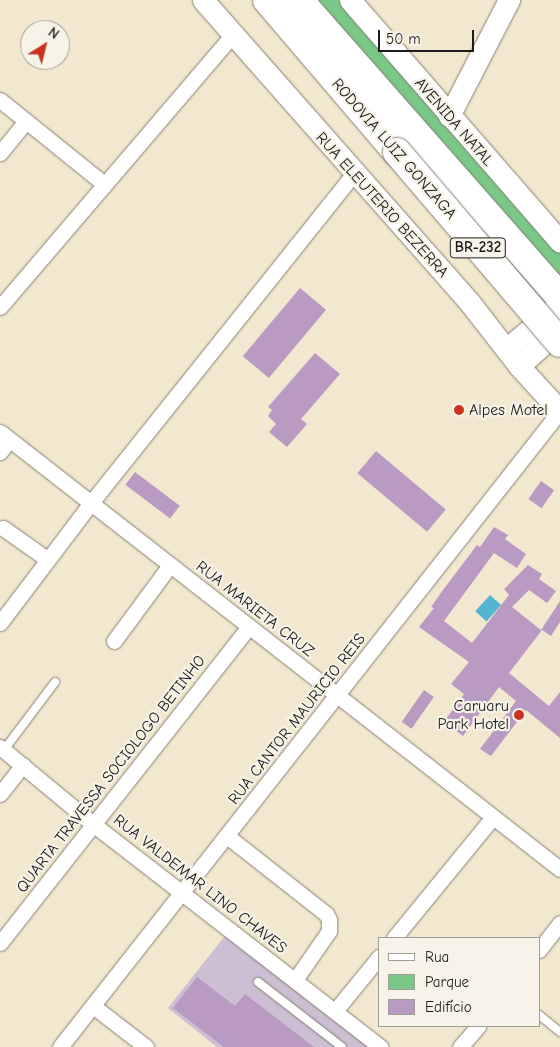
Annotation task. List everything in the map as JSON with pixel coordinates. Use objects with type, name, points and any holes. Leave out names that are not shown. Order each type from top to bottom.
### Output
[{"type":"highway","name":"RODOVIA LUIZ GONZAGA","points":[[267,0],[560,297]]},
{"type":"highway","name":"RODOVIA LUIZ GONZAGA","points":[[299,0],[405,142],[560,343]]},
{"type":"street","name":"RUA ELEUTERIO BEZERRA","points":[[203,0],[470,303],[512,358],[560,411]]},
{"type":"street","name":"AVENIDA NATAL","points":[[350,0],[560,242]]},
{"type":"street","points":[[450,116],[509,0]]},
{"type":"street","points":[[0,307],[103,183],[232,35]]},
{"type":"street","points":[[0,100],[103,183]]},
{"type":"street","points":[[0,153],[26,121]]},
{"type":"street","points":[[0,623],[90,504],[354,173]]},
{"type":"street","points":[[512,358],[560,304]]},
{"type":"street","points":[[512,358],[560,329]]},
{"type":"street","name":"RUA CANTOR MAURICIO REIS","points":[[60,1047],[338,696],[560,411]]},
{"type":"street","name":"RUA MARIETA CRUZ","points":[[3,441],[170,565],[560,869]]},
{"type":"street","points":[[3,528],[47,559]]},
{"type":"street","points":[[114,641],[170,565]]},
{"type":"street","name":"QUARTA TRAVESSA SOCIOLOGO BETINHO","points":[[0,943],[249,627]]},
{"type":"street","name":"RUA VALDEMAR LINO CHAVES","points":[[2,748],[93,824],[379,1046]]},
{"type":"street","points":[[0,794],[23,765]]},
{"type":"street","points":[[395,937],[493,817]]},
{"type":"street","points":[[227,836],[326,914],[329,920],[329,931],[295,980]]},
{"type":"street","points":[[540,949],[560,923]]},
{"type":"street","points":[[335,1011],[378,958]]},
{"type":"street","points":[[93,1006],[146,1047]]},
{"type":"street","points":[[460,1047],[477,1027]]},
{"type":"lane","points":[[2,748],[55,682]]},
{"type":"lane","points":[[258,982],[342,1047]]},
{"type":"lane","points":[[540,1016],[560,1032]]},
{"type":"shaded area","points":[[228,932],[374,1047],[217,1047],[168,1008]]},
{"type":"green space","points":[[303,0],[339,0],[560,252],[560,296]]},
{"type":"water","points":[[490,595],[501,605],[486,621],[475,611]]},
{"type":"building","points":[[300,288],[326,310],[269,378],[243,356]]},
{"type":"building","points":[[315,353],[340,374],[301,419],[307,424],[287,447],[269,432],[276,424],[268,416],[272,410],[268,407]]},
{"type":"building","points":[[376,451],[446,509],[427,532],[357,473]]},
{"type":"building","points":[[135,472],[180,506],[170,518],[125,485]]},
{"type":"building","points":[[541,481],[554,490],[541,508],[528,499]]},
{"type":"building","points":[[494,527],[508,535],[505,539],[526,554],[517,568],[494,553],[444,621],[472,643],[509,595],[504,589],[528,565],[542,574],[539,579],[556,591],[547,603],[529,590],[512,607],[541,630],[560,601],[560,622],[551,636],[542,630],[509,673],[549,706],[560,692],[560,738],[526,710],[491,756],[480,749],[516,701],[499,687],[463,736],[444,722],[464,694],[451,684],[469,662],[419,627],[434,608],[431,607],[443,590],[477,545],[480,547]]},
{"type":"building","points":[[424,690],[434,697],[411,729],[402,722]]},
{"type":"building","points":[[197,977],[235,1006],[245,994],[314,1047],[224,1047],[173,1008]]},
{"type":"place","name":"Alpes Motel","points":[[459,410]]},
{"type":"place","name":"Caruaru Park Hotel","points":[[519,715]]}]
